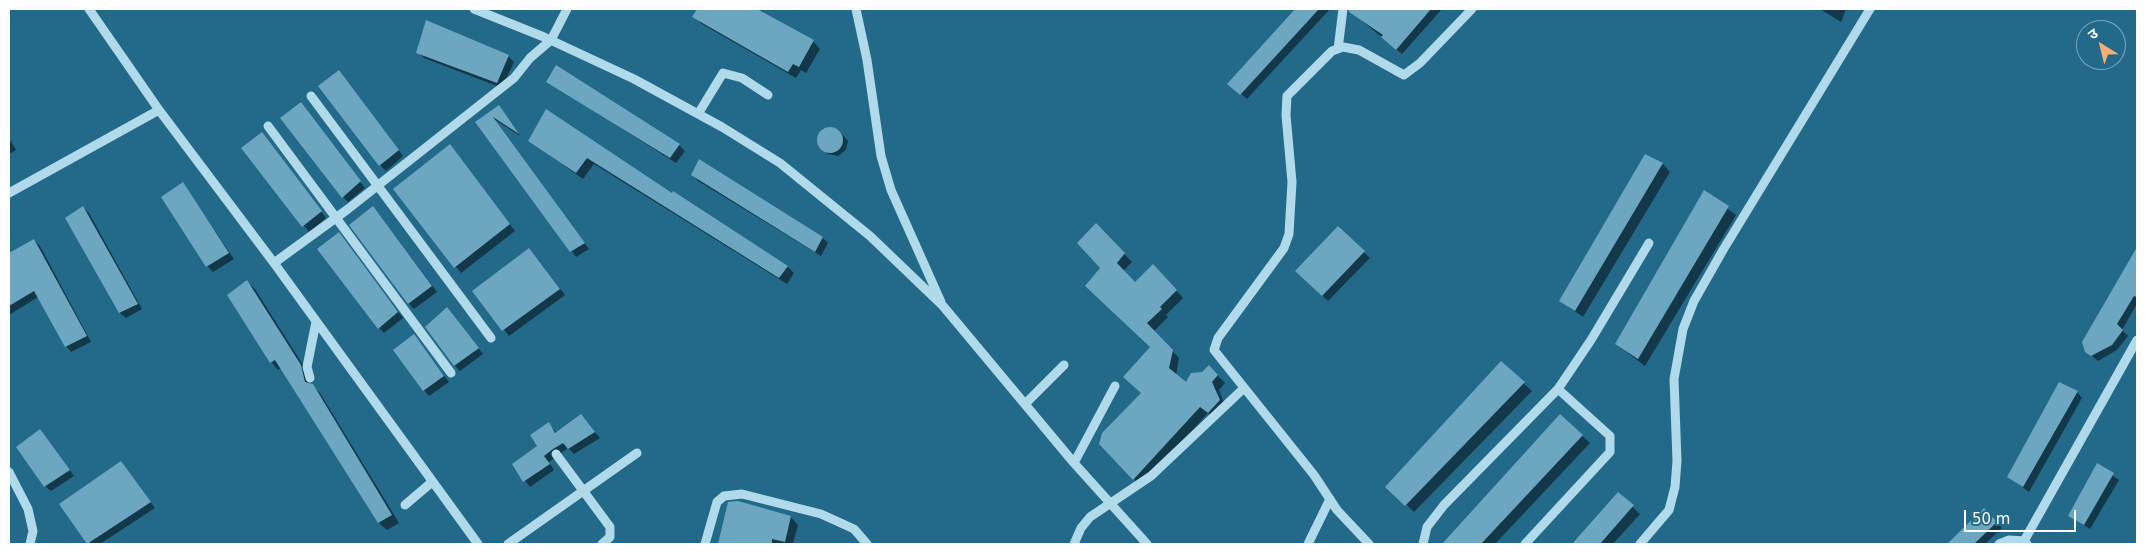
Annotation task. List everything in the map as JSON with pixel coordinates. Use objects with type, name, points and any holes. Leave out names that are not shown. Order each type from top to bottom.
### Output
[{"type":"street","points":[[89,9],[159,110],[274,263],[478,544]]},
{"type":"street","points":[[474,9],[552,40],[634,79],[698,114],[780,163],[870,236],[943,306],[1026,403],[1074,463],[1147,544]]},
{"type":"street","points":[[274,263],[377,186],[514,78],[530,58],[552,40],[567,9]]},
{"type":"street","points":[[856,9],[867,60],[881,156],[891,190],[943,306]]},
{"type":"street","points":[[1338,49],[1343,9]]},
{"type":"street","points":[[1369,544],[1330,499],[1314,475],[1243,389],[1214,350],[1218,338],[1284,248],[1289,234],[1292,182],[1286,114],[1287,96],[1332,51],[1343,47],[1358,50],[1404,75],[1420,63],[1472,9]]},
{"type":"street","points":[[1640,544],[1669,510],[1675,487],[1677,461],[1674,379],[1683,329],[1694,301],[1870,9]]},
{"type":"street","points":[[698,114],[724,73],[742,78],[768,95]]},
{"type":"street","points":[[311,96],[491,338]]},
{"type":"street","points":[[9,193],[159,110]]},
{"type":"street","points":[[268,126],[451,373]]},
{"type":"street","points":[[1423,544],[1426,527],[1444,505],[1558,389],[1591,340],[1649,243]]},
{"type":"street","points":[[310,378],[307,367],[316,322]]},
{"type":"street","points":[[1999,544],[2009,540],[2026,542],[2137,340]]},
{"type":"street","points":[[1026,403],[1064,365]]},
{"type":"street","points":[[1074,463],[1115,386]]},
{"type":"street","points":[[1074,544],[1081,528],[1090,517],[1151,476],[1243,389]]},
{"type":"street","points":[[1525,544],[1610,452],[1610,436],[1558,389]]},
{"type":"street","points":[[508,544],[637,453]]},
{"type":"street","points":[[556,454],[610,527],[610,537],[602,544]]},
{"type":"street","points":[[9,472],[28,509],[33,531],[30,544]]},
{"type":"street","points":[[405,505],[432,482]]},
{"type":"street","points":[[705,544],[717,502],[724,496],[742,494],[821,514],[841,522],[854,529],[867,544]]},
{"type":"street","points":[[1308,544],[1330,499]]},
{"type":"building","points":[[697,9],[757,9],[814,40],[799,67],[793,64],[788,72],[692,17]]},
{"type":"building","points":[[1295,9],[1319,9],[1240,95],[1227,84]]},
{"type":"building","points":[[1349,9],[1431,9],[1396,50],[1381,37],[1383,35],[1349,12]]},
{"type":"building","points":[[426,20],[509,55],[497,83],[416,53]]},
{"type":"building","points":[[556,65],[680,144],[670,158],[546,82]]},
{"type":"building","points":[[339,70],[399,150],[379,166],[318,86]]},
{"type":"building","points":[[301,102],[361,181],[342,198],[280,118]]},
{"type":"building","points":[[499,105],[519,134],[493,117],[585,243],[570,252],[475,122]]},
{"type":"building","points":[[546,109],[672,193],[673,191],[788,266],[779,278],[587,158],[576,173],[528,141]]},
{"type":"building","points":[[830,127],[839,131],[843,140],[839,149],[830,153],[821,149],[817,140],[821,131]]},
{"type":"building","points":[[262,132],[322,211],[302,227],[241,148]]},
{"type":"building","points":[[450,144],[510,224],[454,268],[393,189]]},
{"type":"building","points":[[1645,154],[1663,163],[1575,311],[1559,301]]},
{"type":"building","points":[[699,159],[823,237],[815,252],[691,175]]},
{"type":"building","points":[[183,182],[229,253],[206,267],[161,197]]},
{"type":"building","points":[[1704,190],[1729,206],[1638,359],[1615,344]]},
{"type":"building","points":[[83,206],[138,304],[119,313],[65,218]]},
{"type":"building","points":[[373,206],[432,286],[408,304],[349,225]]},
{"type":"building","points":[[1096,223],[1125,253],[1117,263],[1135,282],[1153,264],[1177,290],[1160,307],[1162,309],[1147,323],[1173,350],[1169,368],[1186,382],[1191,373],[1202,372],[1209,365],[1218,375],[1212,382],[1220,400],[1208,413],[1200,407],[1133,480],[1099,444],[1102,433],[1141,393],[1123,377],[1150,347],[1085,286],[1100,268],[1077,243]]},
{"type":"building","points":[[1338,226],[1365,251],[1322,296],[1295,271]]},
{"type":"building","points":[[339,232],[398,312],[378,329],[317,249]]},
{"type":"building","points":[[34,239],[87,336],[65,347],[34,291],[9,306],[9,253]]},
{"type":"building","points":[[2137,247],[2137,297],[2134,296],[2117,324],[2123,330],[2112,345],[2091,356],[2085,352],[2082,342]]},
{"type":"building","points":[[529,248],[560,289],[502,331],[472,291]]},
{"type":"building","points":[[247,280],[301,365],[305,382],[313,384],[392,515],[378,523],[275,360],[270,363],[227,295]]},
{"type":"building","points":[[447,307],[479,348],[454,366],[425,327]]},
{"type":"building","points":[[414,334],[444,376],[423,391],[393,350]]},
{"type":"building","points":[[1501,361],[1525,382],[1405,506],[1385,487]]},
{"type":"building","points":[[2059,382],[2078,391],[2023,487],[2007,477]]},
{"type":"building","points":[[581,414],[595,432],[568,449],[563,443],[553,449],[544,456],[550,464],[523,482],[512,464],[537,446],[530,435],[549,422],[555,433]]},
{"type":"building","points":[[1560,414],[1583,435],[1481,544],[1442,544]]},
{"type":"building","points":[[40,429],[70,470],[44,487],[16,447]]},
{"type":"building","points":[[121,461],[151,502],[87,544],[59,504]]},
{"type":"building","points":[[2097,463],[2114,473],[2084,525],[2068,516]]},
{"type":"building","points":[[1618,492],[1634,505],[1600,544],[1572,544]]},
{"type":"building","points":[[738,501],[791,516],[785,542],[772,539],[772,544],[718,544],[728,502]]},
{"type":"building","points":[[1984,508],[1997,522],[1974,544],[1947,544]]}]
